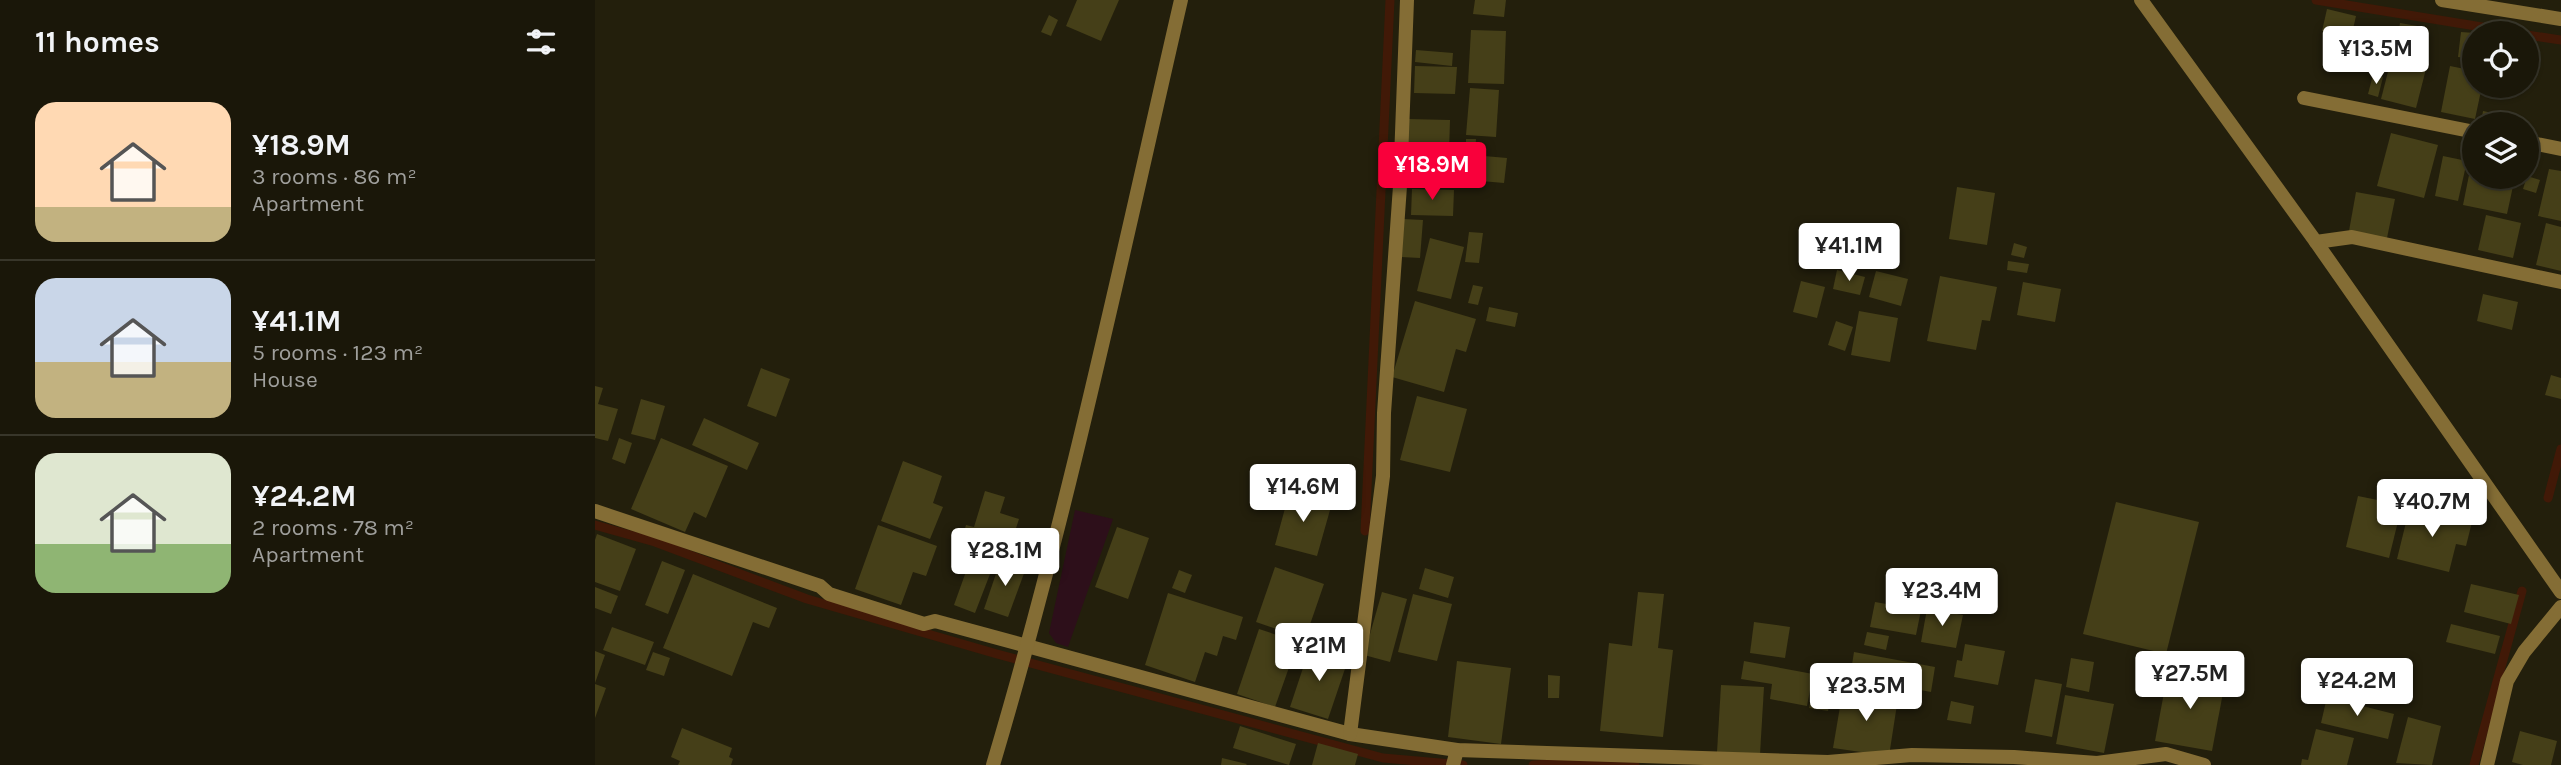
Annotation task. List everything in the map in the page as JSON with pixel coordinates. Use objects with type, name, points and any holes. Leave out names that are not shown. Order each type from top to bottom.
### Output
[{"type":"street","points":[[993,765],[1025,656],[1067,490],[1181,0]]},
{"type":"street","points":[[1350,734],[1383,476],[1384,413],[1400,186],[1407,0]]},
{"type":"street","points":[[2141,0],[2316,242],[2561,592]]},
{"type":"street","points":[[2442,0],[2561,19]]},
{"type":"street","points":[[2305,98],[2462,129]]},
{"type":"street","points":[[2539,144],[2561,149]]},
{"type":"street","points":[[2316,242],[2352,237],[2561,282]]},
{"type":"street","points":[[595,511],[820,586],[829,594],[924,624],[935,621],[1025,656],[1455,758],[1828,762],[1912,755],[2014,757],[2097,763],[2166,754],[2204,765]]},
{"type":"street","points":[[2487,765],[2510,674],[2524,652],[2561,607]]},
{"type":"shaded area","points":[[1075,510],[1113,519],[1068,647],[1056,643],[1049,633]]},
{"type":"building","points":[[1077,0],[1119,0],[1101,41],[1066,26]]},
{"type":"building","points":[[1475,0],[1506,0],[1504,17],[1473,14]]},
{"type":"building","points":[[2327,9],[2356,16],[2351,38],[2322,31]]},
{"type":"building","points":[[1049,15],[1058,20],[1051,36],[1041,32]]},
{"type":"building","points":[[2400,23],[2423,27],[2419,51],[2396,48]]},
{"type":"building","points":[[1471,30],[1506,31],[1504,84],[1468,83]]},
{"type":"building","points":[[2461,32],[2462,32],[2462,57],[2458,57]]},
{"type":"building","points":[[1416,50],[1453,53],[1452,66],[1415,62]]},
{"type":"building","points":[[2391,60],[2426,69],[2416,108],[2381,99]]},
{"type":"building","points":[[1415,66],[1457,67],[1455,94],[1414,93]]},
{"type":"building","points":[[2450,66],[2462,68],[2462,98],[2479,98],[2476,112],[2462,112],[2462,116],[2441,112]]},
{"type":"building","points":[[2373,75],[2383,77],[2378,97],[2368,94]]},
{"type":"building","points":[[1470,88],[1499,90],[1496,137],[1466,135]]},
{"type":"building","points":[[1407,119],[1450,120],[1448,184],[1404,182]]},
{"type":"building","points":[[2391,133],[2438,145],[2424,198],[2377,186]]},
{"type":"building","points":[[1466,139],[1476,139],[1475,154],[1466,154]]},
{"type":"building","points":[[1484,156],[1507,158],[1504,183],[1481,181]]},
{"type":"building","points":[[2443,156],[2462,160],[2462,183],[2458,201],[2435,196]]},
{"type":"building","points":[[2549,169],[2561,171],[2561,221],[2538,216]]},
{"type":"building","points":[[1957,187],[1995,193],[1987,245],[1949,239]]},
{"type":"building","points":[[1412,189],[1454,190],[1453,216],[1411,215]]},
{"type":"building","points":[[2466,189],[2512,189],[2507,214],[2463,205]]},
{"type":"building","points":[[2356,192],[2395,199],[2387,238],[2349,231]]},
{"type":"building","points":[[2486,215],[2521,223],[2513,258],[2478,250]]},
{"type":"building","points":[[1403,219],[1423,220],[1420,258],[1401,257]]},
{"type":"building","points":[[2546,223],[2561,227],[2561,271],[2536,265]]},
{"type":"building","points":[[1469,232],[1483,233],[1479,263],[1465,262]]},
{"type":"building","points":[[1430,238],[1464,247],[1451,299],[1417,291]]},
{"type":"building","points":[[2014,243],[2027,247],[2024,258],[2011,255]]},
{"type":"building","points":[[2008,261],[2029,264],[2027,273],[2007,270]]},
{"type":"building","points":[[1837,270],[1865,277],[1860,295],[1833,289]]},
{"type":"building","points":[[1876,271],[1908,279],[1901,306],[1869,297]]},
{"type":"building","points":[[1940,276],[1997,287],[1990,321],[1982,320],[1976,350],[1927,341]]},
{"type":"building","points":[[1801,281],[1825,287],[1817,318],[1793,312]]},
{"type":"building","points":[[2023,282],[2061,289],[2055,322],[2017,315]]},
{"type":"building","points":[[1473,285],[1483,287],[1478,305],[1468,303]]},
{"type":"building","points":[[2483,294],[2518,302],[2512,330],[2477,321]]},
{"type":"building","points":[[1415,301],[1476,319],[1466,352],[1456,349],[1444,392],[1392,377]]},
{"type":"building","points":[[1489,307],[1518,313],[1515,327],[1486,321]]},
{"type":"building","points":[[1859,311],[1898,318],[1890,362],[1851,355]]},
{"type":"building","points":[[1836,321],[1853,327],[1845,351],[1828,345]]},
{"type":"building","points":[[761,368],[790,379],[776,417],[747,406]]},
{"type":"building","points":[[2551,375],[2561,378],[2561,399],[2545,395]]},
{"type":"building","points":[[595,386],[603,388],[598,404],[618,409],[608,441],[595,438]]},
{"type":"building","points":[[1417,396],[1467,409],[1450,472],[1400,460]]},
{"type":"building","points":[[641,399],[665,406],[655,440],[631,434]]},
{"type":"building","points":[[704,418],[759,443],[747,470],[692,445]]},
{"type":"building","points":[[619,438],[632,443],[625,464],[612,459]]},
{"type":"building","points":[[661,438],[728,466],[706,518],[694,512],[685,532],[631,509]]},
{"type":"building","points":[[903,461],[942,476],[933,503],[943,507],[930,539],[881,521]]},
{"type":"building","points":[[1290,490],[1323,500],[1321,507],[1330,510],[1317,556],[1275,545]]},
{"type":"building","points":[[985,491],[1005,497],[1000,513],[1019,519],[1009,550],[963,535],[966,525],[974,527]]},
{"type":"building","points":[[2358,496],[2402,505],[2389,558],[2346,547]]},
{"type":"building","points":[[2116,502],[2199,522],[2166,654],[2083,634]]},
{"type":"building","points":[[2410,506],[2472,522],[2466,546],[2456,544],[2449,572],[2397,559]]},
{"type":"building","points":[[878,525],[937,546],[926,576],[913,572],[901,605],[855,589]]},
{"type":"building","points":[[1117,527],[1149,538],[1128,599],[1095,587]]},
{"type":"building","points":[[597,534],[636,549],[620,591],[595,582]]},
{"type":"building","points":[[1001,559],[1026,568],[1008,617],[984,609]]},
{"type":"building","points":[[662,561],[685,570],[668,614],[645,605]]},
{"type":"building","points":[[968,566],[990,574],[975,613],[954,605]]},
{"type":"building","points":[[1275,567],[1324,584],[1305,639],[1256,622]]},
{"type":"building","points":[[1425,568],[1454,577],[1448,598],[1419,589]]},
{"type":"building","points":[[1179,570],[1192,575],[1185,593],[1172,588]]},
{"type":"building","points":[[693,574],[777,608],[769,628],[753,622],[732,676],[663,648]]},
{"type":"building","points":[[2471,584],[2519,595],[2511,624],[2464,612]]},
{"type":"building","points":[[595,587],[618,596],[611,614],[595,608]]},
{"type":"building","points":[[1382,592],[1407,599],[1390,662],[1364,655]]},
{"type":"building","points":[[1638,592],[1664,594],[1658,648],[1673,650],[1663,737],[1600,731],[1609,643],[1632,646]]},
{"type":"building","points":[[1168,593],[1243,617],[1236,640],[1223,636],[1217,656],[1205,652],[1195,682],[1145,665]]},
{"type":"building","points":[[1413,594],[1452,604],[1437,661],[1398,652]]},
{"type":"building","points":[[1875,602],[1921,610],[1916,635],[1870,627]]},
{"type":"building","points":[[1927,609],[1963,615],[1956,648],[1921,642]]},
{"type":"building","points":[[1754,622],[1790,627],[1785,658],[1750,653]]},
{"type":"building","points":[[2451,624],[2500,636],[2495,654],[2446,642]]},
{"type":"building","points":[[612,627],[654,642],[645,665],[603,650]]},
{"type":"building","points":[[1259,629],[1298,642],[1275,707],[1237,694]]},
{"type":"building","points":[[1867,632],[1889,636],[1886,650],[1864,645]]},
{"type":"building","points":[[1965,644],[2005,651],[1998,685],[1954,677],[1957,660],[1962,661]]},
{"type":"building","points":[[1310,647],[1348,660],[1328,719],[1290,707]]},
{"type":"building","points":[[595,651],[605,655],[595,683]]},
{"type":"building","points":[[653,652],[670,658],[664,676],[646,670]]},
{"type":"building","points":[[1854,652],[1935,667],[1931,692],[1850,677]]},
{"type":"building","points":[[2071,658],[2094,662],[2089,692],[2066,687]]},
{"type":"building","points":[[1457,661],[1511,668],[1501,744],[1448,737]]},
{"type":"building","points":[[1744,661],[1813,674],[1807,706],[1770,699],[1772,684],[1741,679]]},
{"type":"building","points":[[1817,668],[1835,671],[1828,711],[1809,708]]},
{"type":"building","points":[[2168,671],[2225,682],[2212,751],[2155,741]]},
{"type":"building","points":[[1548,675],[1560,676],[1559,698],[1548,698]]},
{"type":"building","points":[[2035,679],[2062,684],[2052,737],[2025,732]]},
{"type":"building","points":[[595,684],[606,688],[595,718]]},
{"type":"building","points":[[1721,685],[1764,687],[1760,754],[1717,752]]},
{"type":"building","points":[[1843,689],[1898,698],[1889,756],[1833,748]]},
{"type":"building","points":[[2065,695],[2114,704],[2104,753],[2056,744]]},
{"type":"building","points":[[2327,697],[2394,714],[2388,739],[2321,723]]},
{"type":"building","points":[[1951,701],[1974,706],[1971,724],[1947,720]]},
{"type":"building","points":[[2408,717],[2441,726],[2432,765],[2396,763]]},
{"type":"building","points":[[1240,726],[1296,744],[1289,765],[1233,748]]},
{"type":"building","points":[[682,728],[732,748],[729,757],[733,759],[731,765],[678,765],[680,761],[671,757]]},
{"type":"building","points":[[2316,729],[2354,738],[2347,765],[2301,765],[2302,759],[2308,760]]},
{"type":"building","points":[[2520,731],[2557,741],[2551,765],[2523,765],[2512,762]]},
{"type":"building","points":[[1318,743],[1358,754],[1355,765],[1312,765]]},
{"type":"building","points":[[1222,758],[1247,764],[1221,765]]},
{"type":"waterway","points":[[1365,531],[1390,0]]},
{"type":"waterway","points":[[2316,0],[2462,24]]},
{"type":"waterway","points":[[2539,37],[2561,40]]},
{"type":"waterway","points":[[2548,498],[2561,449]]},
{"type":"waterway","points":[[595,525],[655,542],[807,599],[997,654],[1383,758],[1463,765]]},
{"type":"waterway","points":[[2474,765],[2522,591]]},
{"type":"waterway","points":[[1533,765],[1585,762],[1635,765]]}]
